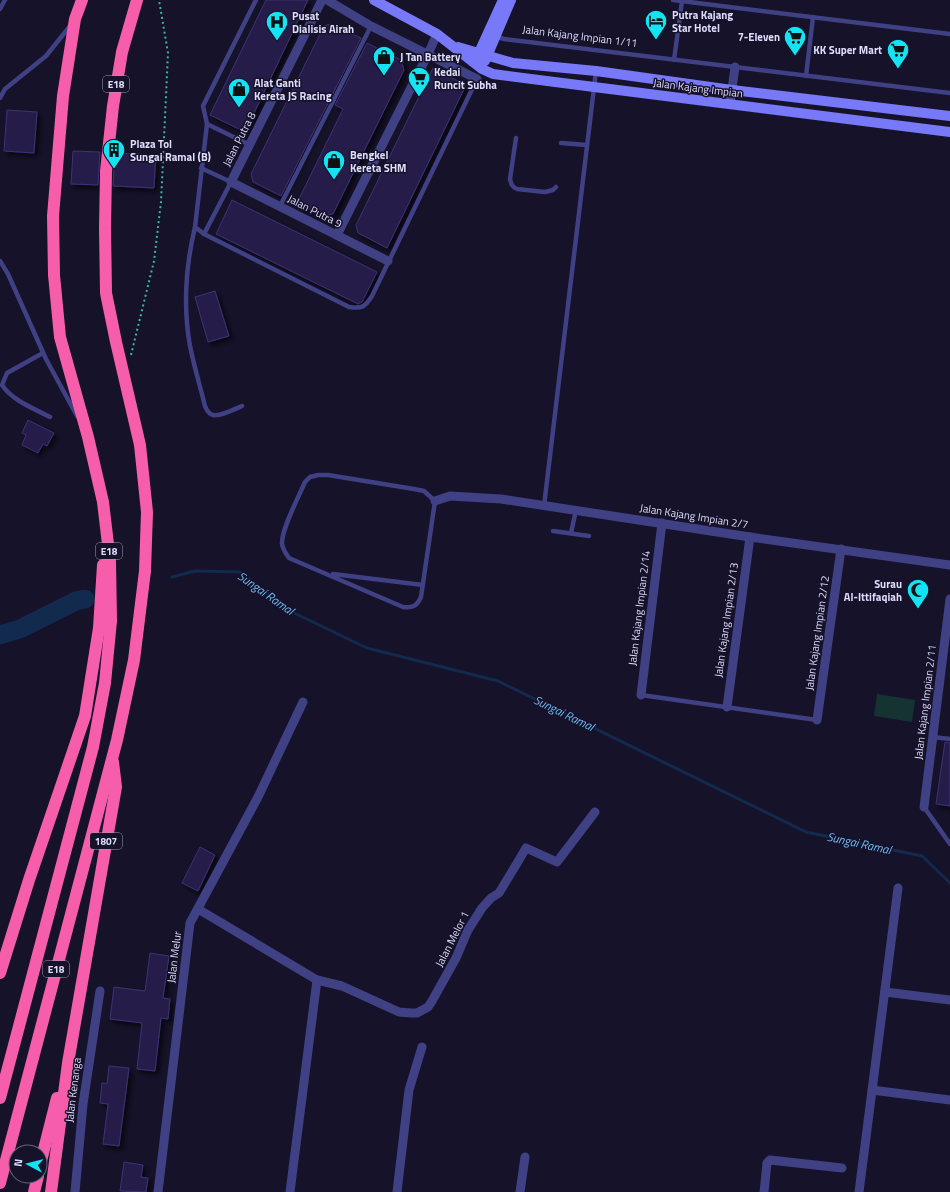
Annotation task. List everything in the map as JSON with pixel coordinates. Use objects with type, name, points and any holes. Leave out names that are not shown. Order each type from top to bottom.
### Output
[{"type":"highway","name":"E18","points":[[0,1098],[93,747],[105,683],[111,621],[110,561],[103,502],[88,437],[60,338],[54,275],[53,216],[62,96],[75,19],[82,0]]},
{"type":"highway","name":"E18","points":[[0,1183],[112,755],[134,660],[145,571],[147,512],[140,445],[106,292],[105,228],[106,171],[113,106],[122,52],[138,0]]},
{"type":"highway","points":[[0,973],[29,880],[85,716],[99,628],[103,502]]},
{"type":"highway","name":"1807","points":[[90,927],[116,787],[112,755]]},
{"type":"highway","name":"E18","points":[[51,1192],[68,1063],[90,927]]},
{"type":"highway","points":[[45,1144],[54,1107],[68,1063]]},
{"type":"street","name":"Jalan Putra 8","points":[[231,182],[322,0]]},
{"type":"street","points":[[327,0],[371,26],[477,79]]},
{"type":"street","name":"Jalan Kajang Impian","points":[[374,0],[437,34],[478,66],[493,74],[950,132]]},
{"type":"street","points":[[478,66],[503,0]]},
{"type":"street","points":[[483,54],[495,36],[511,0]]},
{"type":"street","points":[[337,235],[437,34]]},
{"type":"street","name":"Jalan Kajang Impian","points":[[452,46],[513,63],[596,71],[732,90],[950,116]]},
{"type":"street","points":[[730,104],[735,67]]},
{"type":"street","name":"Jalan Putra 9","points":[[231,182],[388,261]]},
{"type":"street","name":"Jalan Kajang Impian 2/7","points":[[435,501],[450,496],[501,500],[950,565]]},
{"type":"street","name":"Jalan Kajang Impian 2/14","points":[[640,695],[662,524]]},
{"type":"street","name":"Jalan Kajang Impian 2/13","points":[[727,707],[750,537]]},
{"type":"street","name":"Jalan Kajang Impian 2/12","points":[[817,720],[841,549]]},
{"type":"street","name":"Jalan Kajang Impian 2/11","points":[[924,807],[950,599]]},
{"type":"street","name":"Jalan Melur","points":[[158,1192],[190,923],[258,797],[303,702]]},
{"type":"street","name":"Jalan Melor 1","points":[[198,909],[318,980],[342,986],[399,1012],[417,1013],[428,1007],[432,1001],[456,958],[468,930],[482,908],[491,898],[499,893],[526,848],[557,862],[595,812]]},
{"type":"street","points":[[859,1192],[898,888]]},
{"type":"street","points":[[290,1192],[318,980]]},
{"type":"street","name":"Jalan Kenanga","points":[[75,1192],[83,1104],[100,991]]},
{"type":"street","points":[[884,992],[950,1000]]},
{"type":"street","points":[[397,1192],[409,1090],[422,1047]]},
{"type":"street","points":[[872,1090],[950,1100]]},
{"type":"street","points":[[520,1192],[524,1157]]},
{"type":"street","points":[[764,1192],[767,1163],[770,1160],[842,1168]]},
{"type":"lane","points":[[0,9],[5,0]]},
{"type":"lane","points":[[242,406],[220,415],[208,413],[190,346],[187,317],[187,282],[189,250],[195,227],[201,168],[208,124],[203,106],[256,0]]},
{"type":"lane","points":[[673,0],[950,34]]},
{"type":"lane","points":[[674,60],[682,1]]},
{"type":"lane","points":[[806,76],[813,17]]},
{"type":"lane","points":[[0,98],[5,89],[46,56],[75,19]]},
{"type":"lane","points":[[280,206],[371,26]]},
{"type":"lane","name":"Jalan Kajang Impian 1/11","points":[[495,36],[504,39],[950,93]]},
{"type":"lane","points":[[544,506],[596,71]]},
{"type":"lane","points":[[195,227],[204,234],[349,307],[363,307],[368,303],[477,79]]},
{"type":"lane","points":[[208,124],[250,145]]},
{"type":"lane","points":[[516,138],[510,179],[511,184],[517,188],[545,192],[554,190],[556,187]]},
{"type":"lane","points":[[561,143],[587,145]]},
{"type":"lane","points":[[201,168],[231,182],[204,234]]},
{"type":"lane","points":[[0,261],[8,274],[43,353],[88,437]]},
{"type":"lane","points":[[43,353],[7,373],[2,385],[7,393],[50,417]]},
{"type":"lane","points":[[328,475],[414,489],[424,491],[435,501],[421,596],[419,602],[415,606],[402,607],[289,558],[284,552],[282,544],[283,532],[305,482],[310,477],[328,475]]},
{"type":"lane","points":[[572,533],[576,510]]},
{"type":"lane","points":[[553,531],[589,536]]},
{"type":"lane","points":[[327,574],[423,585]]},
{"type":"lane","points":[[640,695],[817,720]]},
{"type":"lane","points":[[933,737],[950,739]]},
{"type":"lane","points":[[924,807],[950,844]]},
{"type":"path","points":[[130,357],[154,261],[161,202],[168,53],[159,0]]},
{"type":"green space","points":[[877,694],[915,700],[912,722],[874,716]]},
{"type":"building","points":[[266,0],[308,0],[245,132],[210,115]]},
{"type":"building","points":[[331,24],[361,38],[281,196],[253,182],[251,174],[324,26]]},
{"type":"building","points":[[367,43],[401,60],[404,70],[333,214],[323,216],[297,203],[343,109],[335,105]]},
{"type":"building","points":[[433,68],[466,85],[387,248],[358,233],[356,225]]},
{"type":"building","points":[[7,110],[37,112],[34,153],[4,151]]},
{"type":"building","points":[[73,151],[100,152],[98,185],[71,184]]},
{"type":"building","points":[[115,153],[156,155],[154,188],[113,186]]},
{"type":"building","points":[[232,200],[377,272],[362,302],[358,304],[216,234]]},
{"type":"building","points":[[215,291],[229,336],[208,342],[195,297]]},
{"type":"building","points":[[28,420],[54,433],[47,446],[43,444],[38,453],[22,445],[26,435],[22,433]]},
{"type":"building","points":[[945,742],[950,743],[950,806],[936,804]]},
{"type":"building","points":[[200,847],[215,855],[198,891],[182,883]]},
{"type":"building","points":[[150,953],[169,956],[163,998],[170,999],[168,1019],[161,1018],[155,1071],[137,1069],[142,1023],[110,1019],[114,987],[145,991]]},
{"type":"building","points":[[109,1066],[129,1068],[119,1146],[103,1144],[108,1104],[100,1103],[102,1083],[107,1084]]},
{"type":"building","points":[[124,1162],[143,1165],[141,1177],[148,1178],[146,1192],[120,1191]]},
{"type":"waterway","name":"Sungai Ramal","points":[[172,577],[195,571],[240,572],[290,611],[367,648],[498,681],[806,832],[922,856],[950,883]]},
{"type":"waterway","name":"Sungai Ramal","points":[[0,635],[20,629],[76,601],[85,599]]},
{"type":"place","name":"Putra Kajang Star Hotel","points":[[656,40]]},
{"type":"place","name":"Pusat Dialisis Airah","points":[[277,42]]},
{"type":"place","name":"7-Eleven","points":[[795,56]]},
{"type":"place","name":"KK Super Mart","points":[[898,70]]},
{"type":"place","name":"J Tan Battery","points":[[384,76]]},
{"type":"place","name":"Kedai Runcit Subha","points":[[419,98]]},
{"type":"place","name":"Alat Ganti Kereta JS Racing","points":[[239,108]]},
{"type":"place","name":"Plaza Tol Sungai Ramal (B)","points":[[114,170]]},
{"type":"place","name":"Bengkel Kereta SHM","points":[[334,180]]},
{"type":"place","name":"Surau Al-Ittifaqiah","points":[[918,610]]}]
